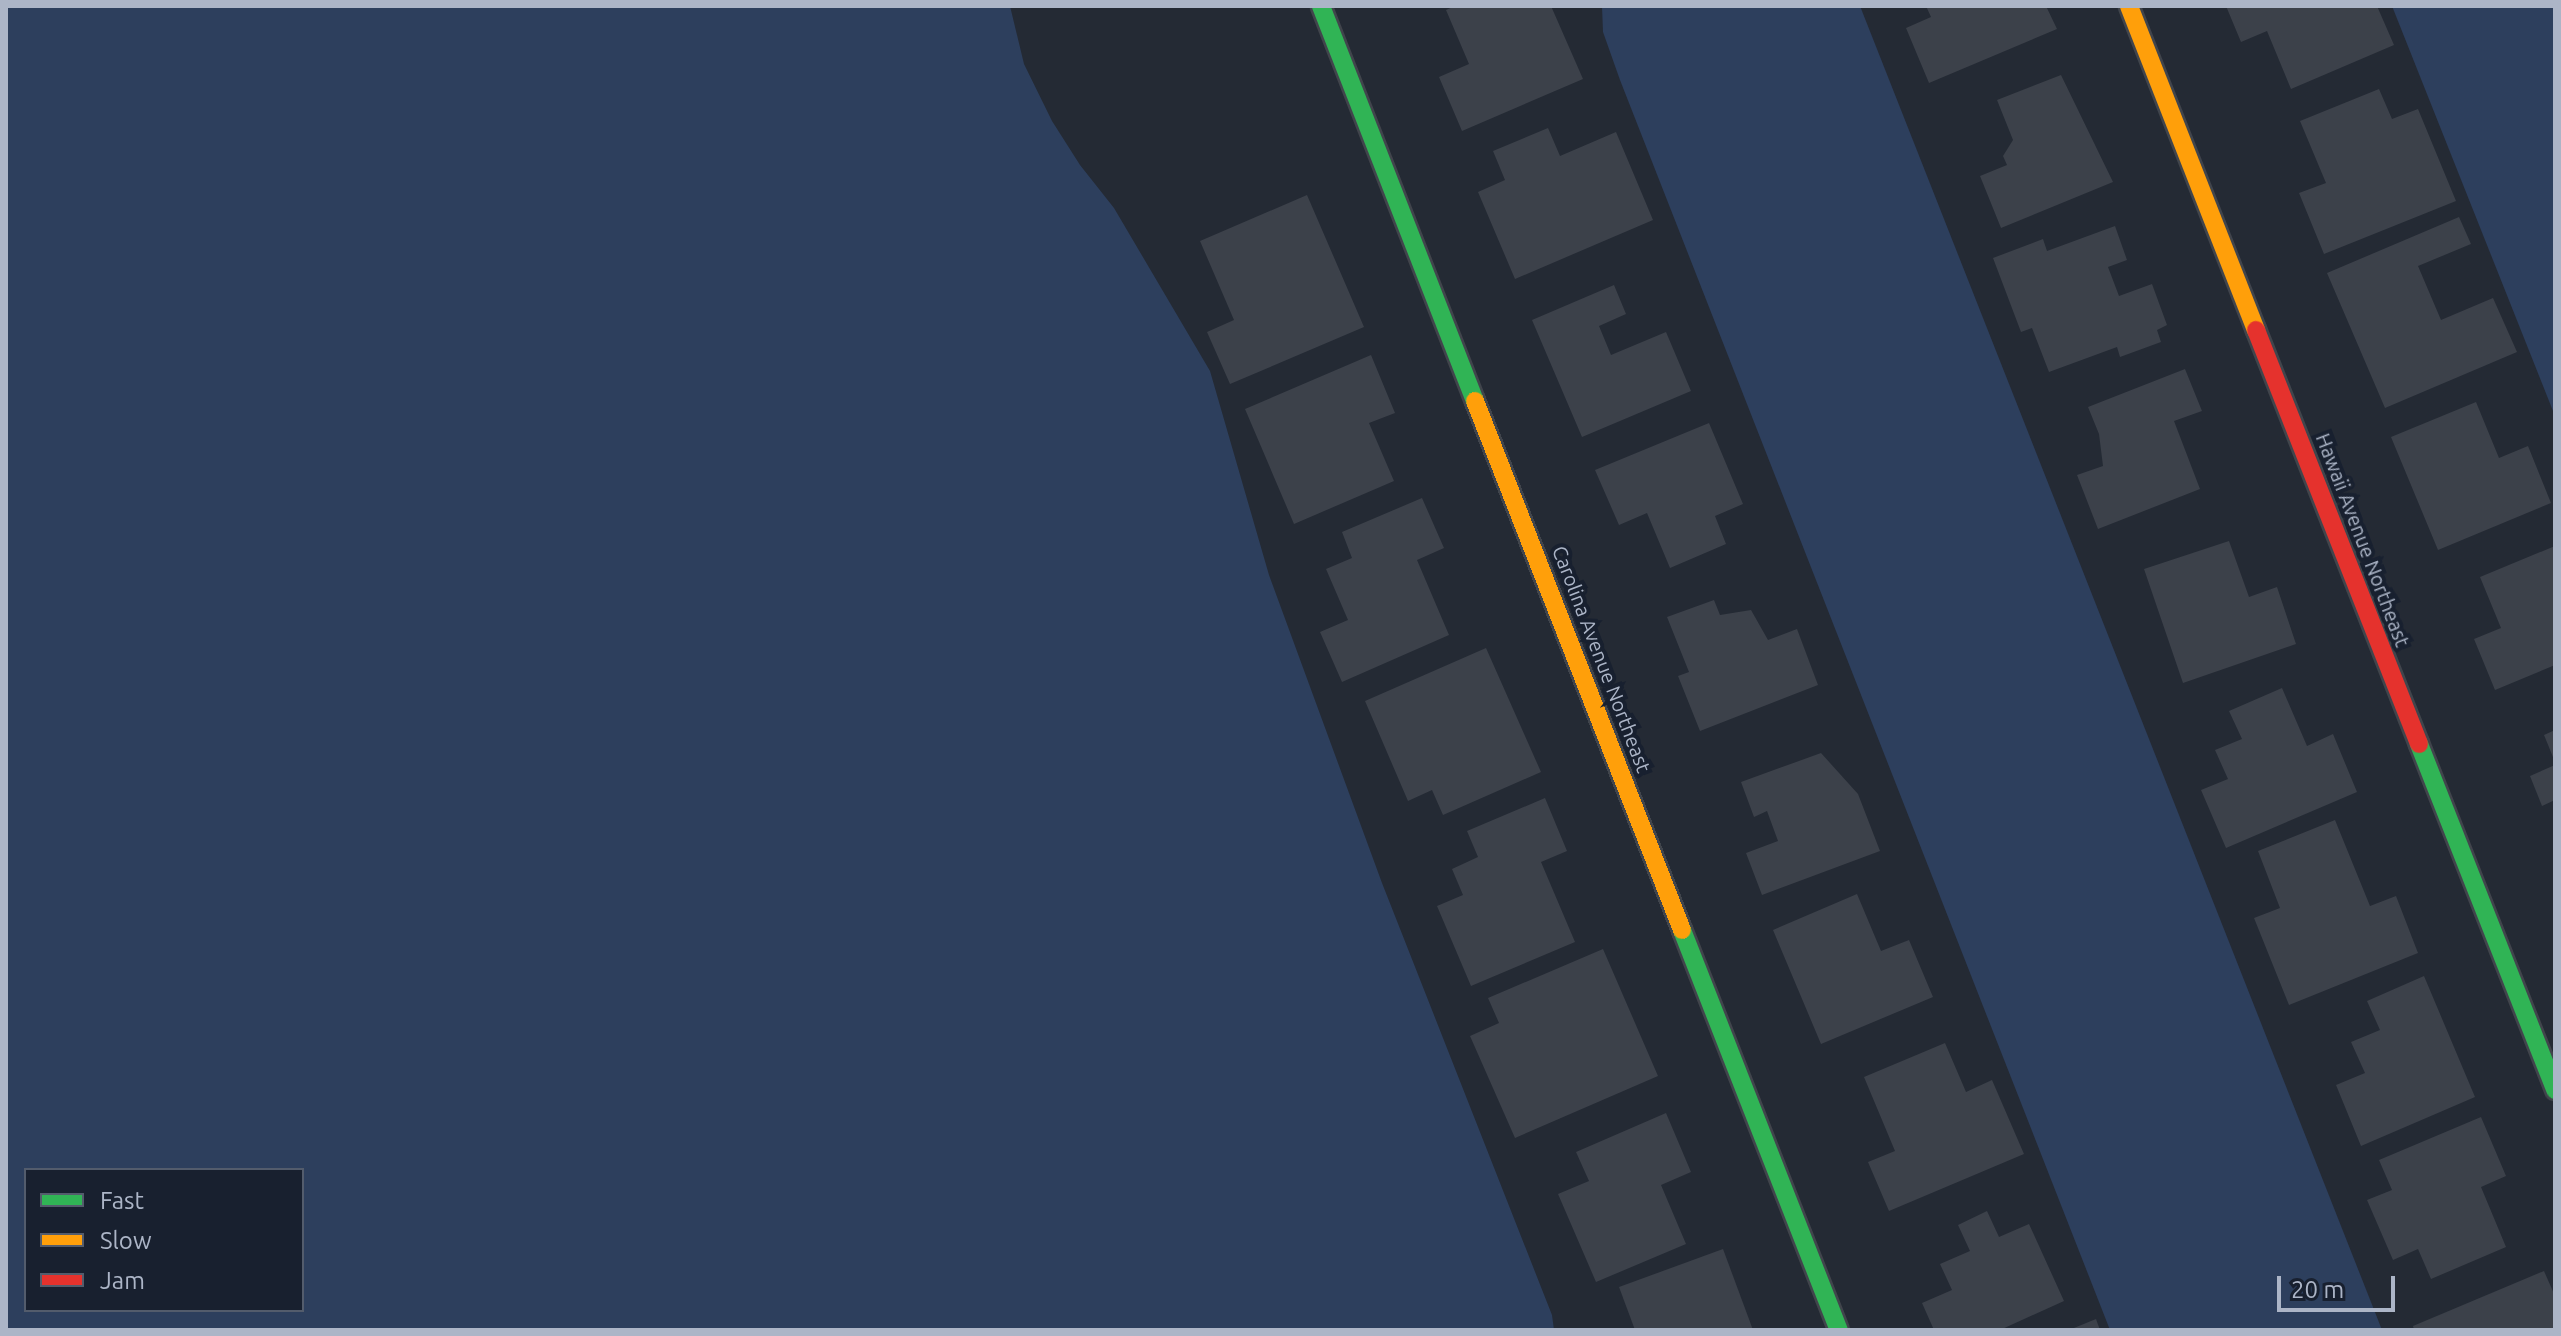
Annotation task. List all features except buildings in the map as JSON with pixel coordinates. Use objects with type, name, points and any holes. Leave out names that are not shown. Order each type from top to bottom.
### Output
[{"type":"street","name":"Carolina Avenue Northeast","points":[[1321,6],[1839,1330]]},
{"type":"street","name":"Hawaii Avenue Northeast","points":[[2129,6],[2555,1090]]},
{"type":"water","points":[[6,6],[1010,6],[1024,64],[1052,121],[1080,165],[1114,208],[1210,371],[1269,575],[1382,883],[1552,1315],[1554,1330],[6,1330]]},
{"type":"water","points":[[1602,6],[1860,6],[2382,1330],[2110,1330],[1620,80],[1603,32]]},
{"type":"water","points":[[2392,6],[2555,6],[2555,416]]},
{"type":"traffic: fast","points":[[1321,6],[1475,401]]},
{"type":"traffic: fast","points":[[2419,744],[2555,1090]]},
{"type":"traffic: fast","points":[[1682,930],[1839,1330]]},
{"type":"traffic: slow","points":[[2129,6],[2256,330]]},
{"type":"traffic: slow","points":[[1475,401],[1682,930]]},
{"type":"traffic: jam","points":[[2256,330],[2419,744]]}]
